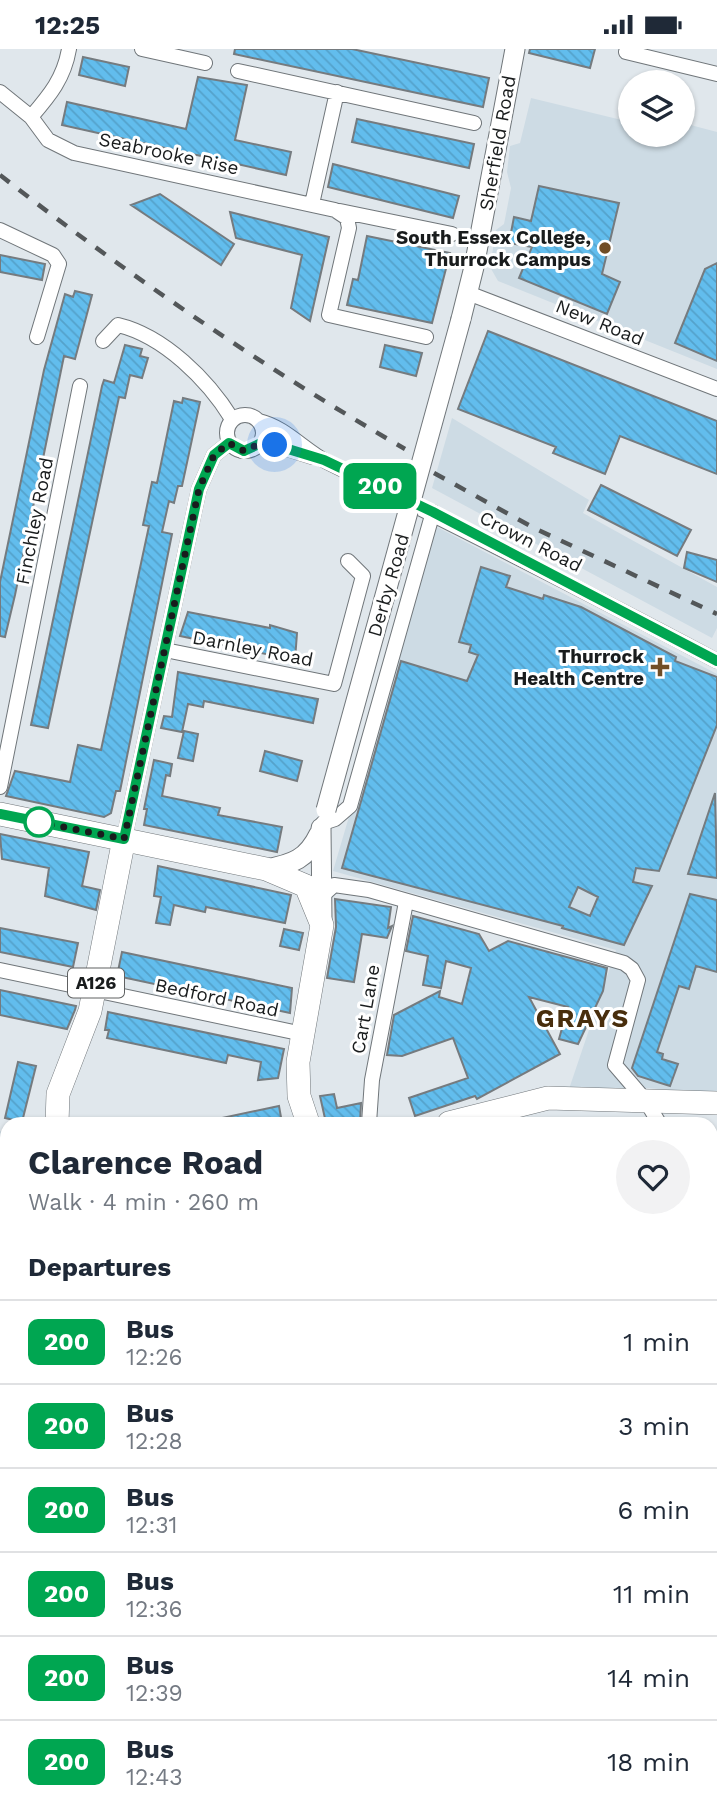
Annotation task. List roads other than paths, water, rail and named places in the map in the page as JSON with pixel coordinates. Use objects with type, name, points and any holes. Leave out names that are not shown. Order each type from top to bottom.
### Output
[{"type":"main road","name":"Sherfield Road","points":[[461,319],[515,49]]},
{"type":"main road","name":"Derby Road","points":[[266,869],[302,859],[311,849],[324,820],[461,319]]},
{"type":"main road","points":[[0,814],[266,869],[306,886],[321,925]]},
{"type":"main road","name":"Derby Road","points":[[306,1117],[298,1079],[321,925],[323,895],[320,864],[324,820]]},
{"type":"main road","name":"A126","points":[[57,1117],[58,1094],[94,991],[124,839]]},
{"type":"main road","points":[[472,1117],[540,1099],[641,1095],[717,1103]]},
{"type":"street","points":[[0,92],[31,117],[53,92],[65,71],[69,49]]},
{"type":"street","points":[[142,49],[205,63]]},
{"type":"street","points":[[626,51],[717,74]]},
{"type":"street","points":[[238,71],[474,123]]},
{"type":"street","points":[[312,204],[337,92]]},
{"type":"street","name":"Seabrooke Rise","points":[[31,117],[48,140],[74,153],[452,234]]},
{"type":"street","points":[[335,210],[347,218],[349,228],[329,315],[426,337]]},
{"type":"street","points":[[0,230],[53,255],[59,264],[37,337]]},
{"type":"street","name":"New Road","points":[[468,293],[717,389]]},
{"type":"street","points":[[103,341],[118,324],[139,333],[179,358],[214,391],[232,419]]},
{"type":"street","name":"Finchley Road","points":[[0,787],[80,386]]},
{"type":"street","points":[[243,414],[259,421],[263,433],[259,444],[244,451],[229,443],[227,428],[232,419],[243,414]]},
{"type":"street","name":"Crown Road","points":[[259,421],[273,425],[324,460]]},
{"type":"street","points":[[124,839],[199,489],[214,455],[229,443]]},
{"type":"street","name":"Crown Road","points":[[259,444],[275,445],[324,460],[433,512],[717,661]]},
{"type":"street","points":[[324,820],[335,819],[350,806],[433,512]]},
{"type":"street","name":"Darnley Road","points":[[165,650],[334,684],[363,576],[348,561]]},
{"type":"street","points":[[323,895],[334,885],[369,890],[610,957],[632,969],[638,980],[615,1065],[641,1095],[655,1117]]},
{"type":"street","name":"Cart Lane","points":[[369,1117],[372,1080],[406,902]]},
{"type":"street","name":"Bedford Road","points":[[0,970],[303,1034]]},
{"type":"railway","points":[[0,175],[98,249],[248,353],[405,449]]},
{"type":"railway","points":[[434,473],[534,528],[717,614]]},
{"type":"place","name":"South Essex College, Thurrock Campus","points":[[605,248]]},
{"type":"place","name":"Thurrock Health Centre","points":[[660,667]]},
{"type":"district","name":"GRAYS","points":[[583,1018]]}]
